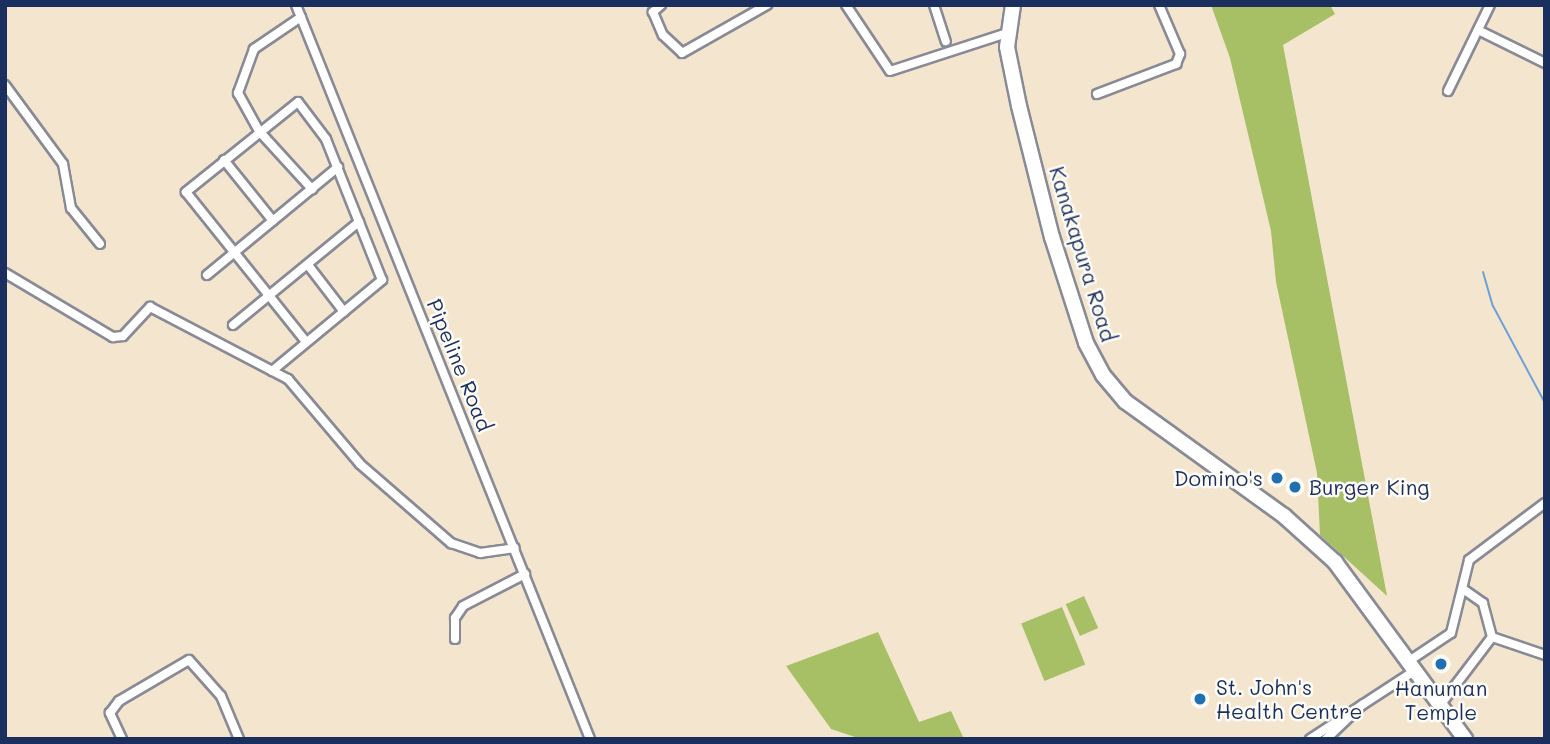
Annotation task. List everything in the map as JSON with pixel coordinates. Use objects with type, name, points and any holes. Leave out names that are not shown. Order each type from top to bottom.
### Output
[{"type":"highway","name":"Kanakapura Road","points":[[1013,5],[1007,33],[1052,237],[1086,343],[1103,375],[1126,402],[1314,543],[1413,666],[1465,739]]},
{"type":"street","name":"Pipeline Road","points":[[296,5],[590,739]]},
{"type":"street","points":[[661,5],[653,12],[663,35],[682,53],[766,5]]},
{"type":"street","points":[[846,5],[890,71],[1007,33]]},
{"type":"street","points":[[934,5],[946,41]]},
{"type":"street","points":[[1097,94],[1177,64],[1180,54],[1159,5]]},
{"type":"street","points":[[1448,91],[1490,5]]},
{"type":"street","points":[[301,17],[245,61],[238,93],[259,131],[312,189]]},
{"type":"street","points":[[1478,30],[1545,63]]},
{"type":"street","points":[[5,85],[63,164],[71,208],[100,244]]},
{"type":"street","points":[[272,371],[382,280],[338,167],[298,102],[186,192],[306,342]]},
{"type":"street","points":[[224,160],[274,221]]},
{"type":"street","points":[[207,275],[338,167]]},
{"type":"street","points":[[233,325],[359,222]]},
{"type":"street","points":[[308,265],[344,312]]},
{"type":"street","points":[[5,273],[113,337],[123,336],[150,307],[272,371],[302,391],[360,464],[451,543],[480,553],[515,548]]},
{"type":"street","points":[[1310,739],[1413,666],[1451,633],[1469,560],[1482,545],[1545,503]]},
{"type":"street","points":[[455,639],[455,618],[463,606],[525,574]]},
{"type":"street","points":[[1464,589],[1483,603],[1492,637]]},
{"type":"street","points":[[1492,637],[1545,655]]},
{"type":"street","points":[[1441,704],[1492,637]]},
{"type":"street","points":[[122,739],[110,713],[119,701],[189,660],[220,696],[239,739]]},
{"type":"street","points":[[1326,739],[1363,703]]},
{"type":"green space","points":[[1211,5],[1330,5],[1335,14],[1283,45],[1387,596],[1320,535],[1317,473],[1276,282],[1271,231],[1230,58]]},
{"type":"green space","points":[[1084,596],[1098,628],[1080,636],[1066,604]]},
{"type":"green space","points":[[1062,607],[1085,664],[1044,681],[1021,623]]},
{"type":"green space","points":[[878,632],[919,722],[951,711],[964,739],[861,739],[831,729],[786,666]]},
{"type":"waterway","points":[[1483,272],[1493,306],[1545,403]]},
{"type":"place","name":"Domino's","points":[[1277,478]]},
{"type":"place","name":"Burger King","points":[[1295,487]]},
{"type":"place","name":"Hanuman Temple","points":[[1441,664]]},
{"type":"place","name":"St. John's Health Centre","points":[[1200,699]]}]
